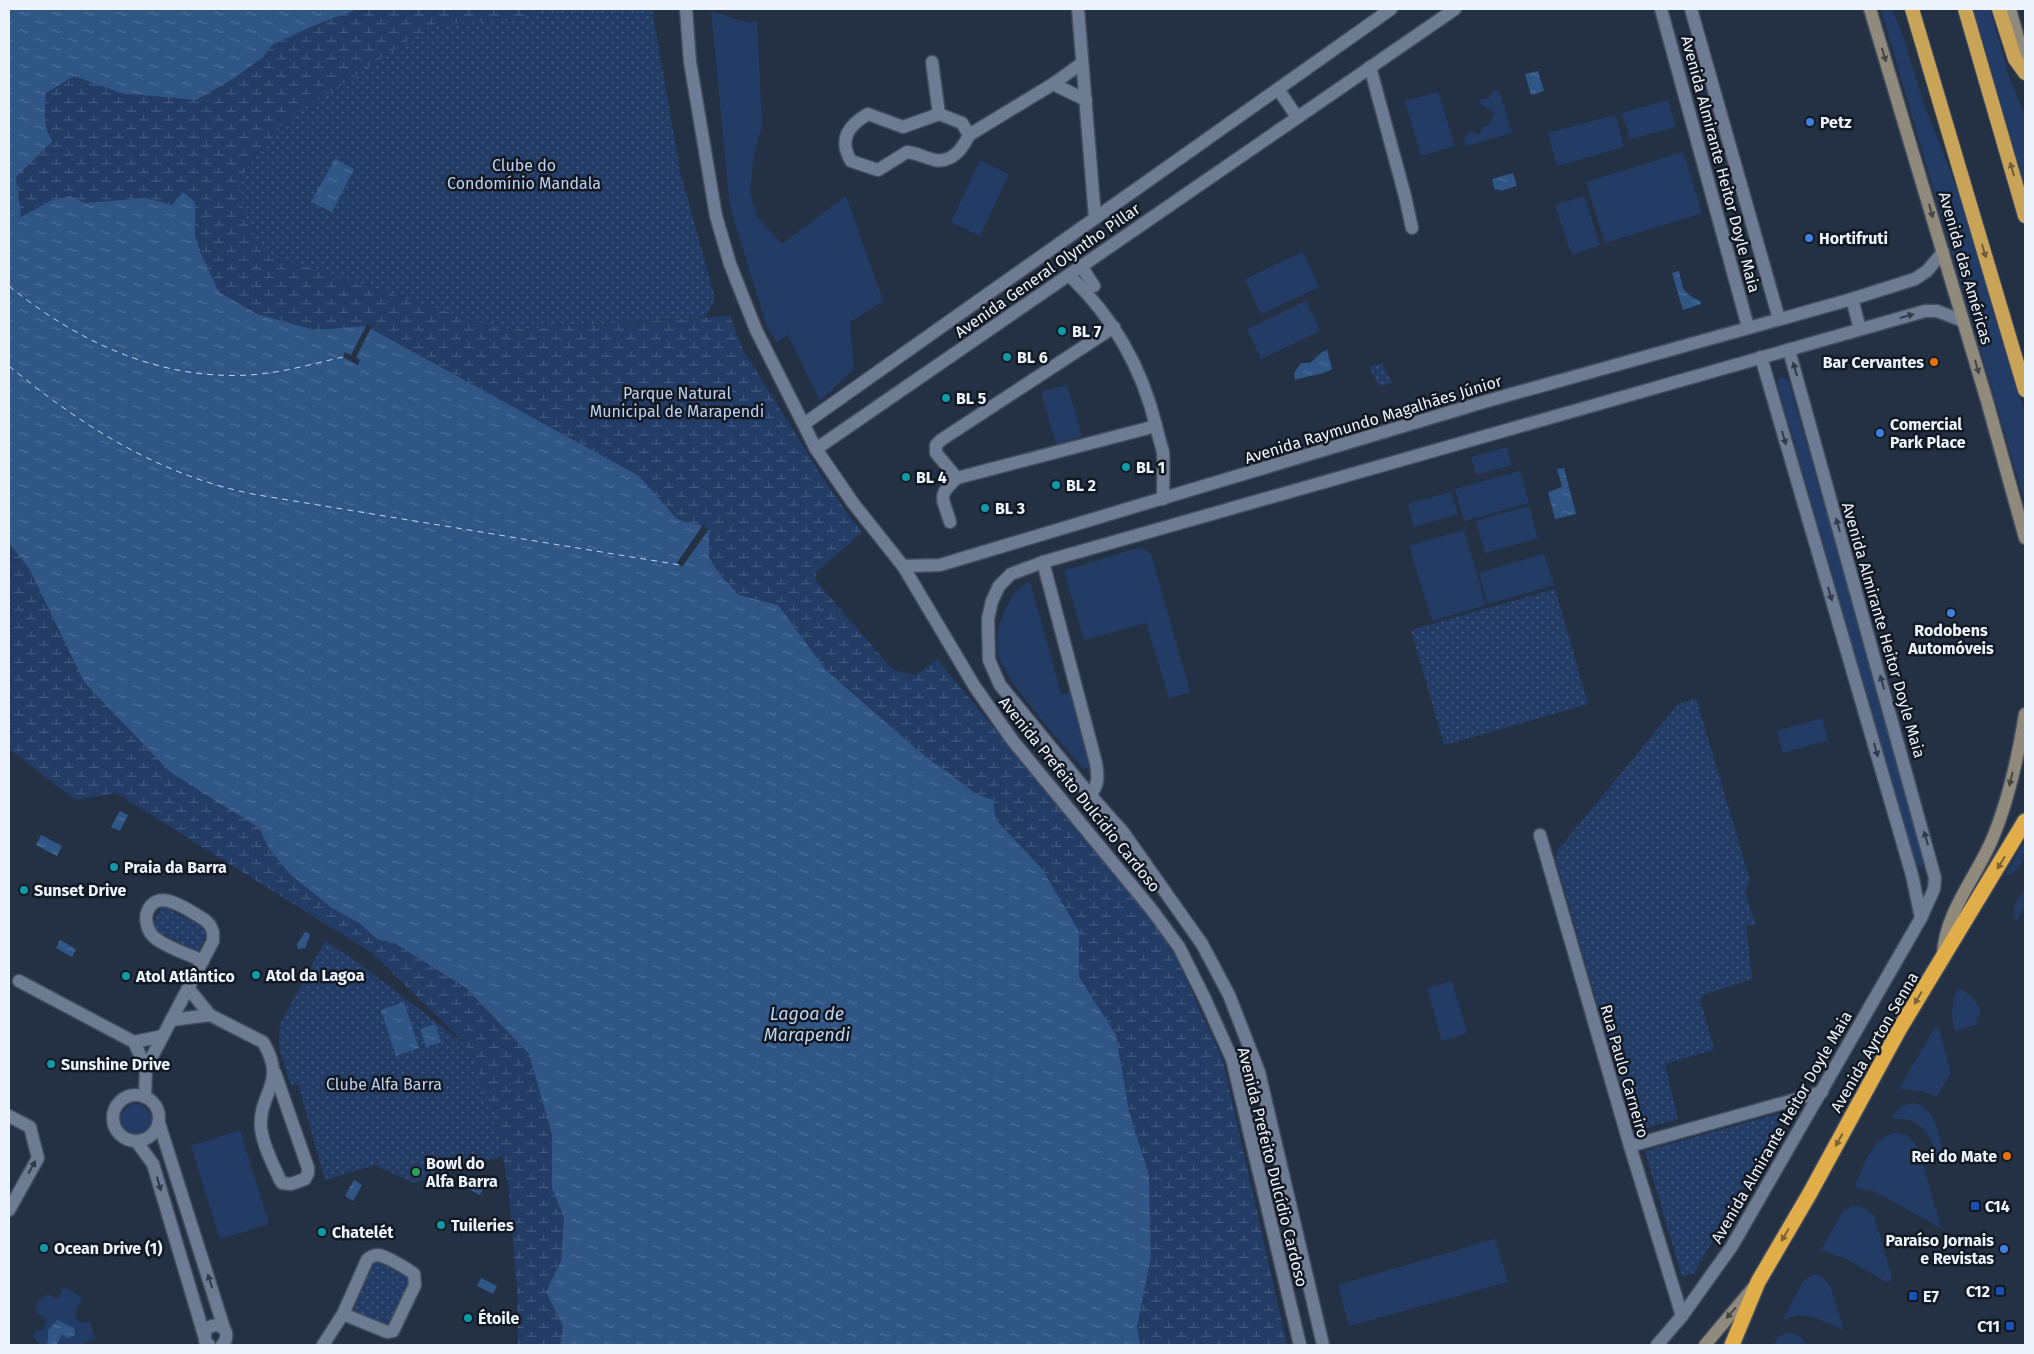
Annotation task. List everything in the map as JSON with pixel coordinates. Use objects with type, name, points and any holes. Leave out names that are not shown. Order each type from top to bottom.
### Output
[{"type":"highway","points":[[1902,9],[1914,35],[1943,129],[1950,138]]},
{"type":"highway","name":"Avenida das Américas","points":[[1912,9],[2025,390]]},
{"type":"highway","points":[[1965,9],[2025,216]]},
{"type":"highway","points":[[1999,9],[2015,59],[2025,73]]},
{"type":"highway","name":"Avenida Ayrton Senna","points":[[1732,1345],[1758,1282],[1810,1193],[1900,1028],[2025,821]]},
{"type":"main road","name":"Avenida das Américas","points":[[1870,9],[2021,518],[2025,538]]},
{"type":"main road","points":[[2010,9],[2025,64]]},
{"type":"main road","points":[[1943,956],[1946,937],[1952,920],[1980,864],[1999,818],[2016,760],[2025,714]]},
{"type":"main road","name":"Avenida Ayrton Senna","points":[[1705,1345],[1758,1282]]},
{"type":"street","name":"Avenida Prefeito Dulcídio Cardoso","points":[[686,9],[690,62],[716,216],[730,264],[756,330],[816,450],[870,526],[903,566],[975,687],[1013,741],[1146,902],[1179,947],[1204,996],[1232,1059],[1300,1345]]},
{"type":"street","points":[[1078,9],[1095,218]]},
{"type":"street","name":"Avenida General Olyntho Pillar","points":[[804,424],[1391,9]]},
{"type":"street","name":"Avenida General Olyntho Pillar","points":[[816,450],[1455,9]]},
{"type":"street","name":"Avenida Almirante Heitor Doyle Maia","points":[[1661,9],[1748,328]]},
{"type":"street","name":"Avenida Almirante Heitor Doyle Maia","points":[[1691,9],[1779,320]]},
{"type":"street","points":[[932,62],[939,114]]},
{"type":"street","points":[[970,135],[962,123],[939,114],[903,127],[871,114],[866,115],[846,133],[849,158],[854,163],[875,170],[880,169],[907,152],[942,160],[956,154],[970,135],[1054,84],[1082,63]]},
{"type":"street","points":[[1370,67],[1412,228]]},
{"type":"street","points":[[1054,84],[1086,100]]},
{"type":"street","points":[[1278,90],[1297,117]]},
{"type":"street","name":"Avenida Raymundo Magalhães Júnior","points":[[903,566],[940,565],[1163,498],[1486,395],[1779,320],[1852,299],[1915,279],[1927,271],[1943,252]]},
{"type":"street","points":[[1081,266],[1094,286]]},
{"type":"street","points":[[1069,275],[1086,291],[1114,327],[1142,380],[1162,452],[1163,498]]},
{"type":"street","points":[[1852,299],[1860,329]]},
{"type":"street","points":[[1043,562],[1925,311],[1937,311],[1963,321]]},
{"type":"street","points":[[957,478],[936,452],[936,445],[941,440],[1114,327]]},
{"type":"street","name":"Avenida Almirante Heitor Doyle Maia","points":[[1657,1345],[1682,1316],[1732,1246],[1922,918],[1934,889],[1934,869],[1789,350]]},
{"type":"street","points":[[1761,357],[1912,875],[1922,918]]},
{"type":"street","points":[[950,522],[942,496],[944,490],[957,478],[1156,426]]},
{"type":"street","name":"Avenida Prefeito Dulcídio Cardoso","points":[[1090,795],[1096,789],[1098,780],[1096,763],[1043,562],[1010,574],[999,586],[990,610],[989,660],[1000,685],[1090,795],[1123,832],[1202,944],[1229,995],[1259,1072],[1323,1345]]},
{"type":"street","name":"Rua Paulo Carneiro","points":[[1540,835],[1630,1146],[1682,1316]]},
{"type":"street","points":[[1912,875],[1934,869]]},
{"type":"street","points":[[145,1097],[146,1068],[203,961],[213,941],[213,932],[205,920],[165,899],[157,900],[150,906],[146,915],[147,926],[152,935],[203,961]]},
{"type":"street","points":[[19,981],[134,1042],[146,1068]]},
{"type":"street","points":[[188,988],[210,1016],[263,1042],[268,1050],[308,1168],[305,1179],[291,1184],[282,1183],[280,1180],[261,1128],[262,1116],[275,1073]]},
{"type":"street","points":[[171,1020],[210,1016]]},
{"type":"street","points":[[134,1042],[163,1036]]},
{"type":"street","points":[[1630,1146],[1822,1092]]},
{"type":"street","points":[[159,1123],[151,1137],[136,1141],[128,1140],[116,1129],[114,1114],[122,1100],[137,1095],[145,1097],[157,1107],[159,1123],[227,1334],[222,1345]]},
{"type":"street","points":[[9,1116],[30,1128],[38,1158],[9,1210]]},
{"type":"street","points":[[136,1141],[153,1164],[208,1342]]},
{"type":"street","points":[[323,1345],[343,1314],[367,1260],[371,1256],[383,1257],[414,1274],[415,1285],[393,1331],[387,1332],[343,1314]]},
{"type":"street","points":[[208,1342],[207,1328],[213,1325],[224,1328]]},
{"type":"green space","name":"Parque Natural Municipal de Marapendi","points":[[358,9],[540,9],[518,20],[433,24],[505,330],[730,316],[743,350],[828,486],[862,533],[816,572],[816,581],[893,670],[916,675],[937,659],[1169,941],[1223,1061],[1287,1345],[1140,1345],[1137,1327],[1151,1257],[1149,1176],[1129,1111],[1116,1035],[1079,977],[1079,931],[1042,869],[996,820],[993,800],[975,793],[915,748],[826,670],[778,605],[739,595],[719,574],[709,557],[709,529],[676,518],[639,476],[366,326],[315,330],[257,314],[219,292],[201,254],[195,236],[195,202],[183,192],[172,205],[145,198],[85,203],[70,196],[52,200],[21,217],[16,177],[53,141],[49,136],[46,124],[46,93],[74,75],[196,100],[233,79],[263,57],[272,45],[313,26]]},
{"type":"green space","name":"Clube do Condomínio Mandala","points":[[540,9],[652,9],[680,171],[715,299],[705,317],[505,330],[266,254],[244,216],[239,179],[282,124],[433,24],[518,20]]},
{"type":"green space","points":[[1881,9],[1892,9],[1903,36],[1925,107],[1960,197],[2025,413],[2025,502]]},
{"type":"green space","points":[[1973,9],[1990,9],[2009,77],[2025,115],[2025,191]]},
{"type":"green space","points":[[711,11],[749,23],[757,21],[762,125],[754,154],[750,192],[757,217],[782,244],[846,196],[883,301],[850,322],[854,369],[820,401],[788,335],[777,342],[767,327],[730,207]]},
{"type":"green space","points":[[1499,90],[1512,133],[1466,146],[1464,141],[1470,130],[1479,135],[1484,125],[1487,127],[1495,113],[1478,103]]},
{"type":"green space","points":[[1438,92],[1455,146],[1421,156],[1405,101]]},
{"type":"green space","points":[[1668,100],[1676,127],[1630,139],[1622,113]]},
{"type":"green space","points":[[1615,115],[1624,147],[1557,166],[1548,133]]},
{"type":"green space","points":[[1683,152],[1702,213],[1605,243],[1586,182]]},
{"type":"green space","points":[[980,161],[1009,174],[980,236],[951,222]]},
{"type":"green space","points":[[1584,196],[1600,245],[1572,255],[1555,205]]},
{"type":"green space","points":[[1303,252],[1319,287],[1261,314],[1245,279]]},
{"type":"green space","points":[[1306,301],[1320,331],[1261,359],[1247,329]]},
{"type":"green space","points":[[1382,363],[1392,383],[1379,386],[1369,367]]},
{"type":"green space","points":[[1782,377],[1788,380],[1927,861],[1922,867],[1916,864],[1778,386],[1778,379]]},
{"type":"green space","points":[[1067,385],[1082,436],[1056,444],[1041,392]]},
{"type":"green space","points":[[1507,447],[1512,465],[1476,475],[1471,457]]},
{"type":"green space","points":[[1520,471],[1529,503],[1464,521],[1455,489]]},
{"type":"green space","points":[[1451,492],[1458,514],[1414,527],[1408,504]]},
{"type":"green space","points":[[1529,506],[1538,538],[1485,553],[1476,521]]},
{"type":"green space","points":[[1464,530],[1486,605],[1432,621],[1409,546]]},
{"type":"green space","points":[[9,543],[30,570],[170,772],[259,828],[270,850],[332,908],[359,923],[377,939],[394,943],[465,987],[529,1054],[552,1135],[552,1188],[564,1218],[561,1261],[546,1292],[563,1326],[560,1345],[518,1345],[517,1290],[508,1184],[495,1119],[469,1047],[372,953],[116,793],[75,800],[9,749]]},
{"type":"green space","points":[[1141,547],[1151,554],[1190,692],[1169,698],[1146,623],[1084,640],[1064,571]]},
{"type":"green space","points":[[1544,554],[1554,585],[1488,604],[1479,573]]},
{"type":"green space","points":[[1030,582],[1061,694],[1072,692],[1093,766],[1084,769],[1021,694],[1002,663],[998,651],[998,629],[1005,610],[1018,590]]},
{"type":"green space","points":[[1555,589],[1588,704],[1444,745],[1411,630]]},
{"type":"green space","points":[[1696,698],[1750,880],[1745,892],[1756,925],[1746,925],[1752,979],[1703,995],[1700,1000],[1714,1048],[1665,1064],[1678,1119],[1639,1130],[1632,1125],[1556,860],[1557,851],[1678,704]]},
{"type":"green space","points":[[1822,718],[1828,740],[1783,753],[1777,731]]},
{"type":"green space","points":[[2025,841],[2022,863],[2016,871],[2005,876]]},
{"type":"green space","points":[[2025,890],[2025,905],[2016,922],[2015,905]]},
{"type":"green space","points":[[162,906],[209,930],[198,952],[151,928]]},
{"type":"green space","name":"Clube Alfa Barra","points":[[325,941],[356,961],[469,1047],[495,1119],[502,1156],[414,1183],[375,1165],[325,1180],[298,1084],[291,1086],[279,1047],[280,1024]]},
{"type":"green space","points":[[1452,981],[1467,1033],[1442,1041],[1427,988]]},
{"type":"green space","points":[[1961,989],[1973,998],[1981,1012],[1976,1020],[1977,1025],[1955,1031],[1952,1016],[1953,1006],[1957,991]]},
{"type":"green space","points":[[1935,1027],[1939,1029],[1951,1073],[1936,1097],[1923,1091],[1899,1089]]},
{"type":"green space","points":[[1915,1103],[1929,1112],[1940,1137],[1946,1163],[1939,1165],[1930,1138],[1922,1127],[1910,1120],[1891,1118],[1902,1106]]},
{"type":"green space","points":[[136,1104],[142,1105],[150,1113],[150,1125],[142,1133],[136,1134],[130,1133],[122,1125],[121,1119],[122,1113],[130,1105]]},
{"type":"green space","points":[[1781,1113],[1783,1119],[1694,1273],[1682,1277],[1645,1151]]},
{"type":"green space","points":[[240,1130],[269,1224],[220,1239],[191,1146]]},
{"type":"green space","points":[[1895,1133],[1907,1135],[1918,1147],[1941,1228],[1873,1191],[1856,1188],[1856,1183],[1870,1153],[1880,1140]]},
{"type":"green space","points":[[1853,1206],[1865,1208],[1874,1216],[1892,1278],[1890,1281],[1887,1282],[1846,1259],[1821,1250],[1843,1211]]},
{"type":"green space","points":[[1495,1239],[1508,1282],[1349,1326],[1338,1285]]},
{"type":"green space","points":[[374,1261],[413,1278],[391,1329],[353,1311]]},
{"type":"green space","points":[[1812,1275],[1820,1275],[1830,1285],[1844,1330],[1807,1316],[1783,1320],[1803,1281]]},
{"type":"green space","points":[[64,1287],[82,1297],[75,1314],[79,1323],[90,1322],[95,1339],[80,1345],[38,1345],[39,1342],[33,1337],[37,1330],[42,1331],[47,1320],[35,1311],[40,1298],[43,1299],[46,1294],[57,1299]]},
{"type":"green space","points":[[1788,1332],[1800,1336],[1806,1345],[1774,1345],[1778,1337]]},
{"type":"water","name":"Lagoa de Marapendi","points":[[9,9],[358,9],[313,26],[272,45],[263,57],[233,79],[196,100],[121,93],[74,76],[46,93],[46,124],[49,136],[53,141],[16,177],[21,217],[52,200],[70,196],[85,203],[145,198],[172,205],[183,192],[195,202],[195,236],[201,254],[219,292],[257,314],[315,330],[366,326],[639,476],[676,518],[709,529],[709,557],[719,574],[739,595],[778,605],[826,670],[915,748],[975,793],[993,800],[996,820],[1042,869],[1079,931],[1079,977],[1116,1035],[1129,1111],[1149,1176],[1151,1257],[1137,1327],[1140,1345],[560,1345],[563,1326],[546,1292],[561,1261],[564,1218],[552,1188],[552,1135],[529,1054],[465,987],[394,943],[377,939],[359,923],[332,908],[291,875],[270,850],[259,828],[170,772],[84,682],[30,570],[9,543]]},
{"type":"water","points":[[1538,71],[1544,91],[1531,95],[1525,74]]},
{"type":"water","points":[[335,159],[354,169],[332,212],[311,202]]},
{"type":"water","points":[[1513,173],[1517,186],[1500,191],[1499,189],[1495,190],[1492,179]]},
{"type":"water","points":[[1679,271],[1683,289],[1700,301],[1701,304],[1683,310],[1672,273]]},
{"type":"water","points":[[1327,350],[1332,369],[1295,380],[1294,373],[1301,363],[1310,363]]},
{"type":"water","points":[[1564,468],[1576,514],[1555,519],[1548,492],[1562,486],[1557,469]]},
{"type":"water","points":[[120,811],[128,815],[120,831],[111,827]]},
{"type":"water","points":[[41,835],[62,846],[57,856],[36,845]]},
{"type":"water","points":[[305,932],[309,933],[310,936],[305,948],[298,949],[297,944]]},
{"type":"water","points":[[60,940],[76,949],[72,957],[56,948]]},
{"type":"water","points":[[404,1002],[419,1048],[396,1056],[381,1010]]},
{"type":"water","points":[[435,1024],[441,1042],[426,1047],[420,1029]]},
{"type":"water","points":[[469,1179],[484,1187],[480,1195],[464,1187]]},
{"type":"water","points":[[354,1180],[362,1185],[353,1201],[345,1196]]},
{"type":"water","points":[[481,1278],[497,1286],[493,1294],[477,1286]]},
{"type":"water","points":[[57,1320],[74,1328],[75,1335],[68,1338],[62,1334],[57,1345],[46,1345],[48,1331]]},
{"type":"pier","points":[[367,324],[372,326],[356,357],[360,360],[358,365],[343,357],[345,352],[351,355]]},
{"type":"pier","points":[[703,525],[709,529],[682,567],[677,563]]},
{"type":"ferry route","points":[[9,286],[35,306],[92,340],[152,364],[183,371],[216,375],[261,374],[343,357]]},
{"type":"ferry route","points":[[9,366],[66,409],[125,447],[189,476],[223,487],[258,495],[680,565]]},
{"type":"place","name":"Petz","points":[[1810,122]]},
{"type":"place","name":"Hortifruti","points":[[1809,238]]},
{"type":"place","name":"BL 7","points":[[1062,331]]},
{"type":"place","name":"BL 6","points":[[1007,357]]},
{"type":"place","name":"Bar Cervantes","points":[[1934,362]]},
{"type":"place","name":"BL 5","points":[[946,398]]},
{"type":"place","name":"Comercial Park Place","points":[[1880,433]]},
{"type":"place","name":"BL 1","points":[[1126,467]]},
{"type":"place","name":"BL 4","points":[[906,477]]},
{"type":"place","name":"BL 2","points":[[1056,485]]},
{"type":"place","name":"BL 3","points":[[985,508]]},
{"type":"place","name":"Rodobens Automóveis","points":[[1951,613]]},
{"type":"place","name":"Praia da Barra","points":[[114,867]]},
{"type":"place","name":"Sunset Drive","points":[[24,890]]},
{"type":"place","name":"Atol da Lagoa","points":[[256,975]]},
{"type":"place","name":"Atol Atlântico","points":[[126,976]]},
{"type":"place","name":"Sunshine Drive","points":[[51,1064]]},
{"type":"place","name":"Rei do Mate","points":[[2007,1156]]},
{"type":"place","name":"Bowl do Alfa Barra","points":[[416,1172]]},
{"type":"place","name":"C14","points":[[1975,1206]]},
{"type":"place","name":"Tuileries","points":[[441,1225]]},
{"type":"place","name":"Chatelét","points":[[322,1232]]},
{"type":"place","name":"Ocean Drive (1)","points":[[44,1248]]},
{"type":"place","name":"Paraíso Jornais e Revistas","points":[[2004,1249]]},
{"type":"place","name":"C12","points":[[2000,1291]]},
{"type":"place","name":"E7","points":[[1913,1296]]},
{"type":"place","name":"Étoile","points":[[468,1318]]},
{"type":"place","name":"C11","points":[[2010,1326]]}]
